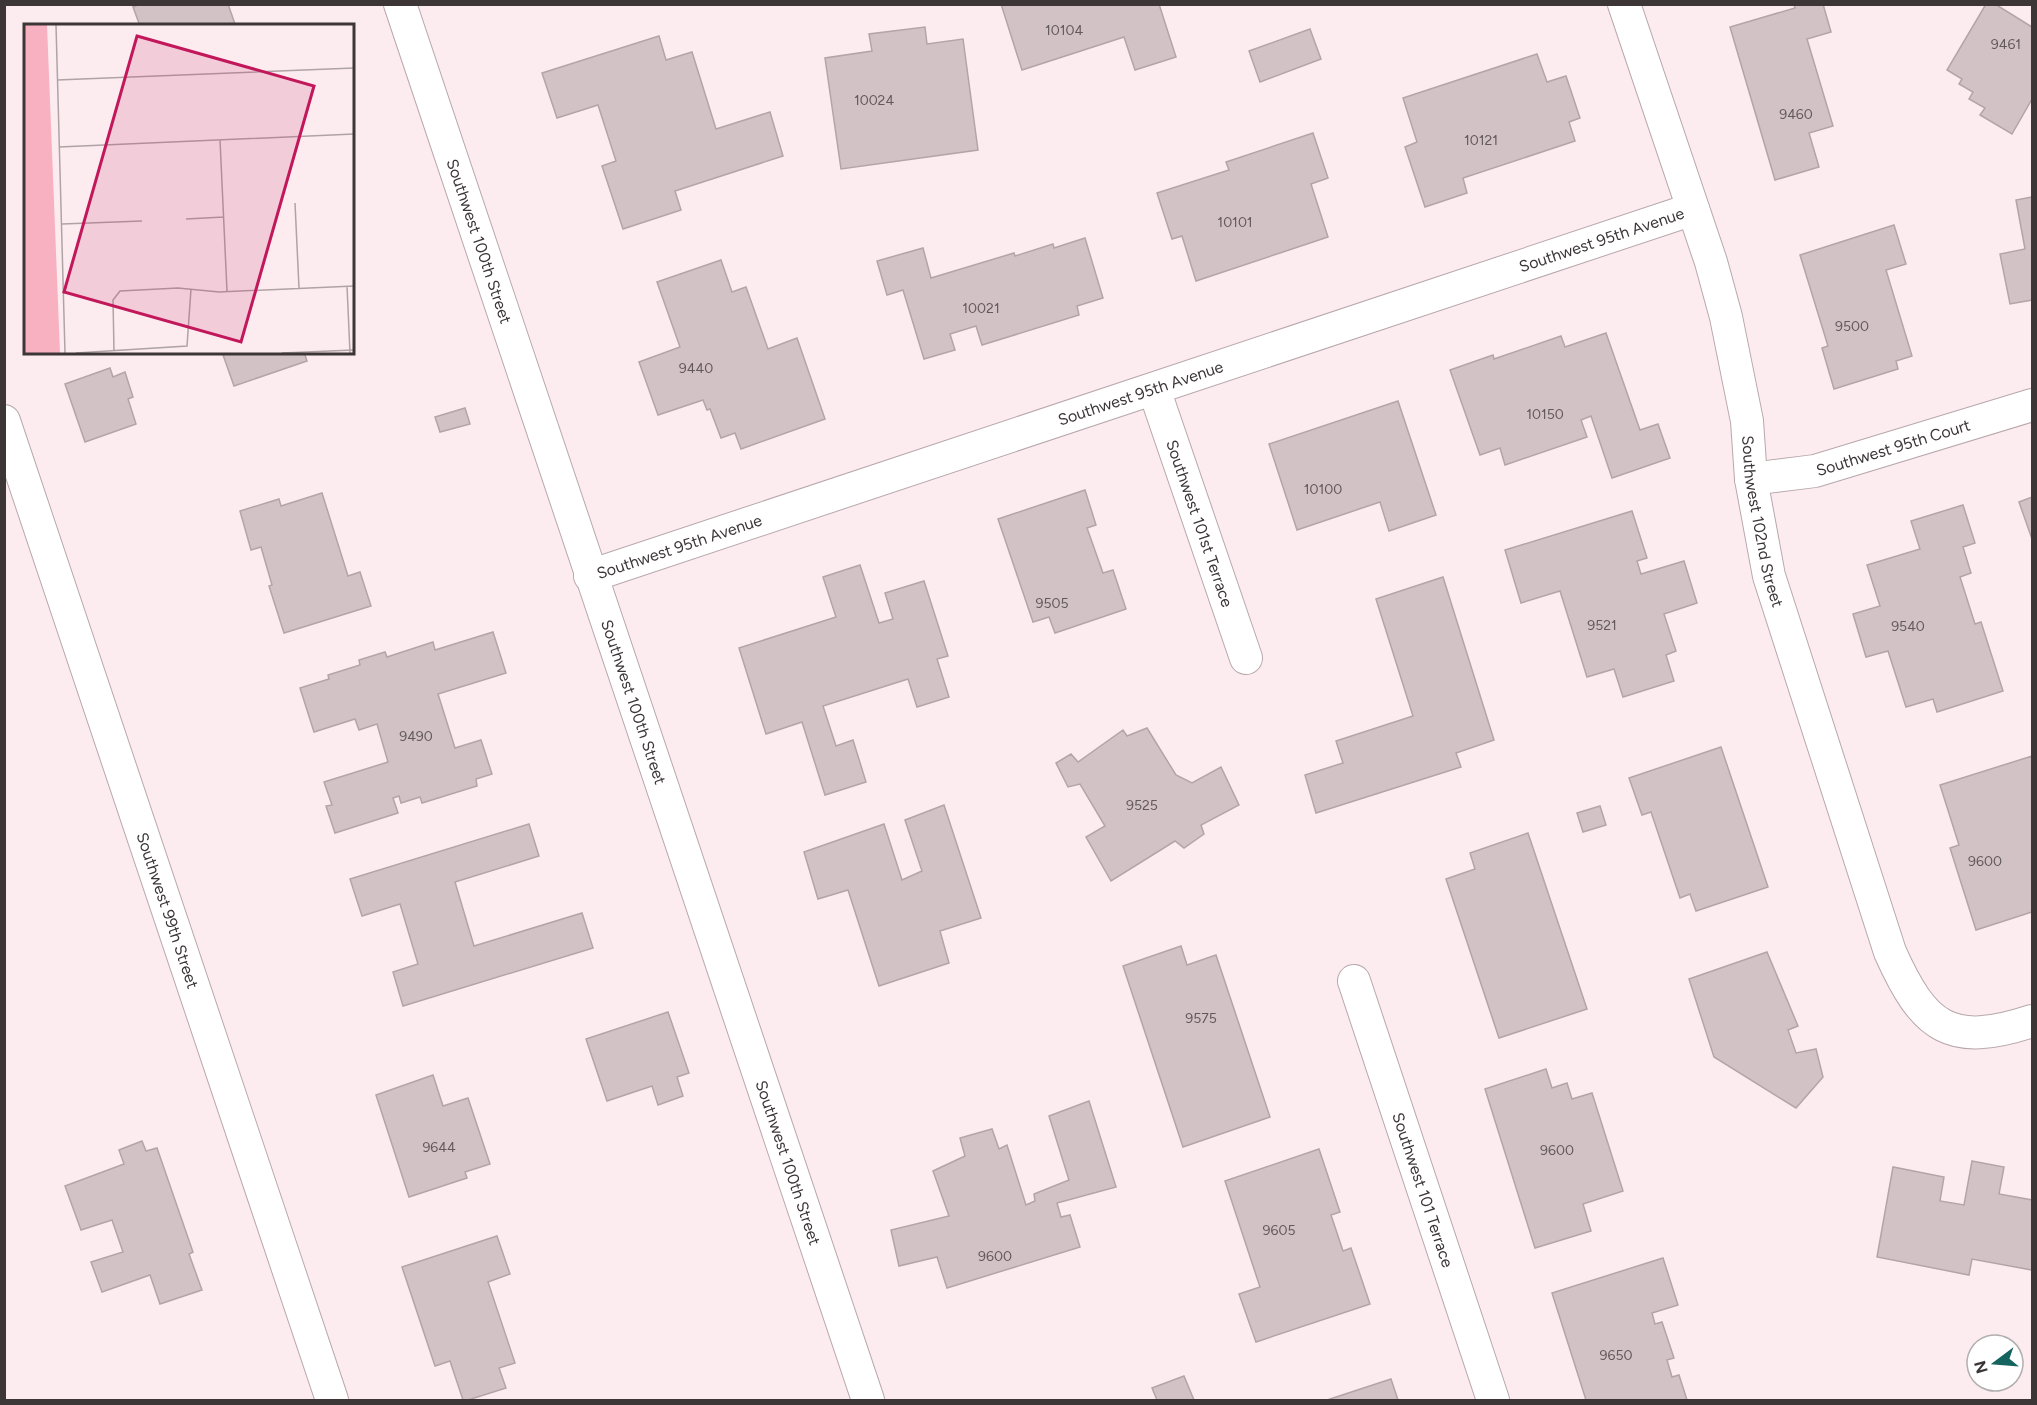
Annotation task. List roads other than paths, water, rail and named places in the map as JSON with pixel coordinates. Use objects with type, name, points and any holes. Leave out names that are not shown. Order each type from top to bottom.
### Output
[{"type":"street","name":"Southwest 100th Street","points":[[400,4],[868,1401]]},
{"type":"street","name":"Southwest 102nd Street","points":[[1624,4],[1711,262],[1738,371],[1747,421],[1751,479],[1769,576],[1890,952],[1912,995],[1923,1010],[1937,1022],[1952,1030],[1972,1033],[1994,1031],[2032,1021]]},
{"type":"street","name":"Southwest 95th Avenue","points":[[590,576],[1693,209]]},
{"type":"street","name":"Southwest 101st Terrace","points":[[1154,389],[1246,658]]},
{"type":"street","name":"Southwest 95th Court","points":[[1751,479],[1815,471],[2032,405]]},
{"type":"street","name":"Southwest 99th Street","points":[[4,421],[332,1401]]},
{"type":"street","name":"Southwest 101 Terrace","points":[[1354,981],[1493,1401]]}]
